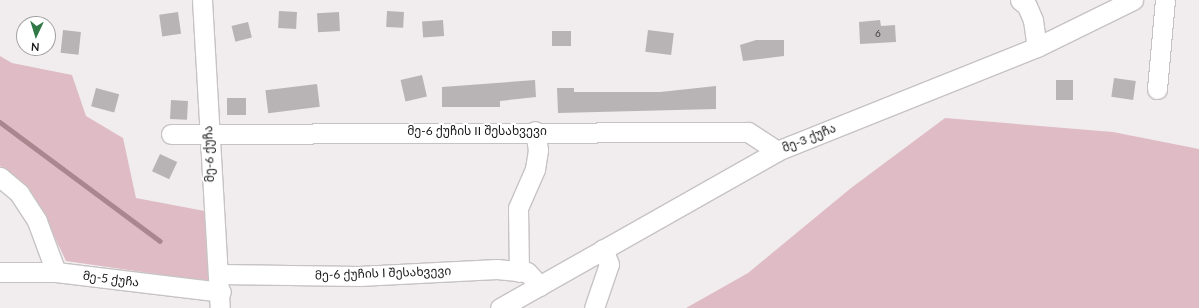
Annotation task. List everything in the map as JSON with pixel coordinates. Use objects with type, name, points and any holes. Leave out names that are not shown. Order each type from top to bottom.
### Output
[{"type":"street","name":"მე-6 ქუჩა","points":[[202,0],[208,132],[220,291]]},
{"type":"street","points":[[1020,0],[1027,6],[1033,20],[1037,47]]},
{"type":"street","name":"მე-3 ქუჩა","points":[[500,308],[777,151],[1037,47],[1133,0]]},
{"type":"street","points":[[1157,89],[1165,0]]},
{"type":"street","points":[[519,272],[518,208],[535,169],[538,150],[535,131]]},
{"type":"street","name":"მე-6 ქუჩის II შესახვევი","points":[[170,134],[208,132],[748,132],[777,151]]},
{"type":"street","points":[[0,177],[18,193],[37,221],[56,272]]},
{"type":"street","points":[[594,308],[608,264],[603,249]]},
{"type":"street","name":"მე-6 ქუჩის I შესახვევი","points":[[220,291],[360,276],[497,269],[527,272],[540,286]]},
{"type":"street","name":"მე-5 ქუჩა","points":[[0,272],[56,272],[220,291]]},
{"type":"shaded area","points":[[0,56],[12,63],[72,75],[86,116],[123,138],[136,198],[210,212],[212,282],[66,261],[42,211],[18,180],[0,166]]},
{"type":"shaded area","points":[[945,118],[1113,132],[1199,149],[1199,308],[686,308],[748,273],[851,188]]},
{"type":"building","points":[[279,11],[297,12],[296,29],[278,28]]},
{"type":"building","points":[[387,11],[404,12],[403,28],[386,27]]},
{"type":"building","points":[[178,12],[181,34],[162,36],[159,15]]},
{"type":"building","points":[[339,12],[340,31],[318,32],[317,13]]},
{"type":"building","points":[[443,20],[444,36],[423,37],[422,21]]},
{"type":"building","points":[[880,20],[881,26],[895,25],[896,42],[860,44],[859,22]]},
{"type":"building","points":[[248,22],[252,38],[235,42],[232,26]]},
{"type":"building","points":[[63,30],[81,32],[78,55],[61,53]]},
{"type":"building","points":[[648,30],[674,33],[671,55],[645,52]]},
{"type":"building","points":[[552,31],[571,31],[571,46],[552,46]]},
{"type":"building","points":[[756,40],[784,40],[784,56],[743,61],[740,45]]},
{"type":"building","points":[[422,75],[427,96],[406,101],[401,80]]},
{"type":"building","points":[[1114,78],[1136,81],[1133,100],[1111,97]]},
{"type":"building","points":[[535,80],[536,97],[500,101],[500,107],[442,107],[442,87]]},
{"type":"building","points":[[1056,80],[1073,80],[1073,100],[1056,100]]},
{"type":"building","points":[[317,84],[320,107],[268,113],[265,90]]},
{"type":"building","points":[[716,86],[716,109],[558,113],[557,88],[574,88],[574,92],[660,92]]},
{"type":"building","points":[[96,88],[119,94],[114,113],[91,106]]},
{"type":"building","points":[[227,98],[246,98],[246,115],[227,115]]},
{"type":"building","points":[[171,100],[188,101],[187,120],[170,119]]},
{"type":"building","points":[[160,154],[177,162],[169,179],[152,171]]},
{"type":"waterway","points":[[0,122],[160,241]]}]
